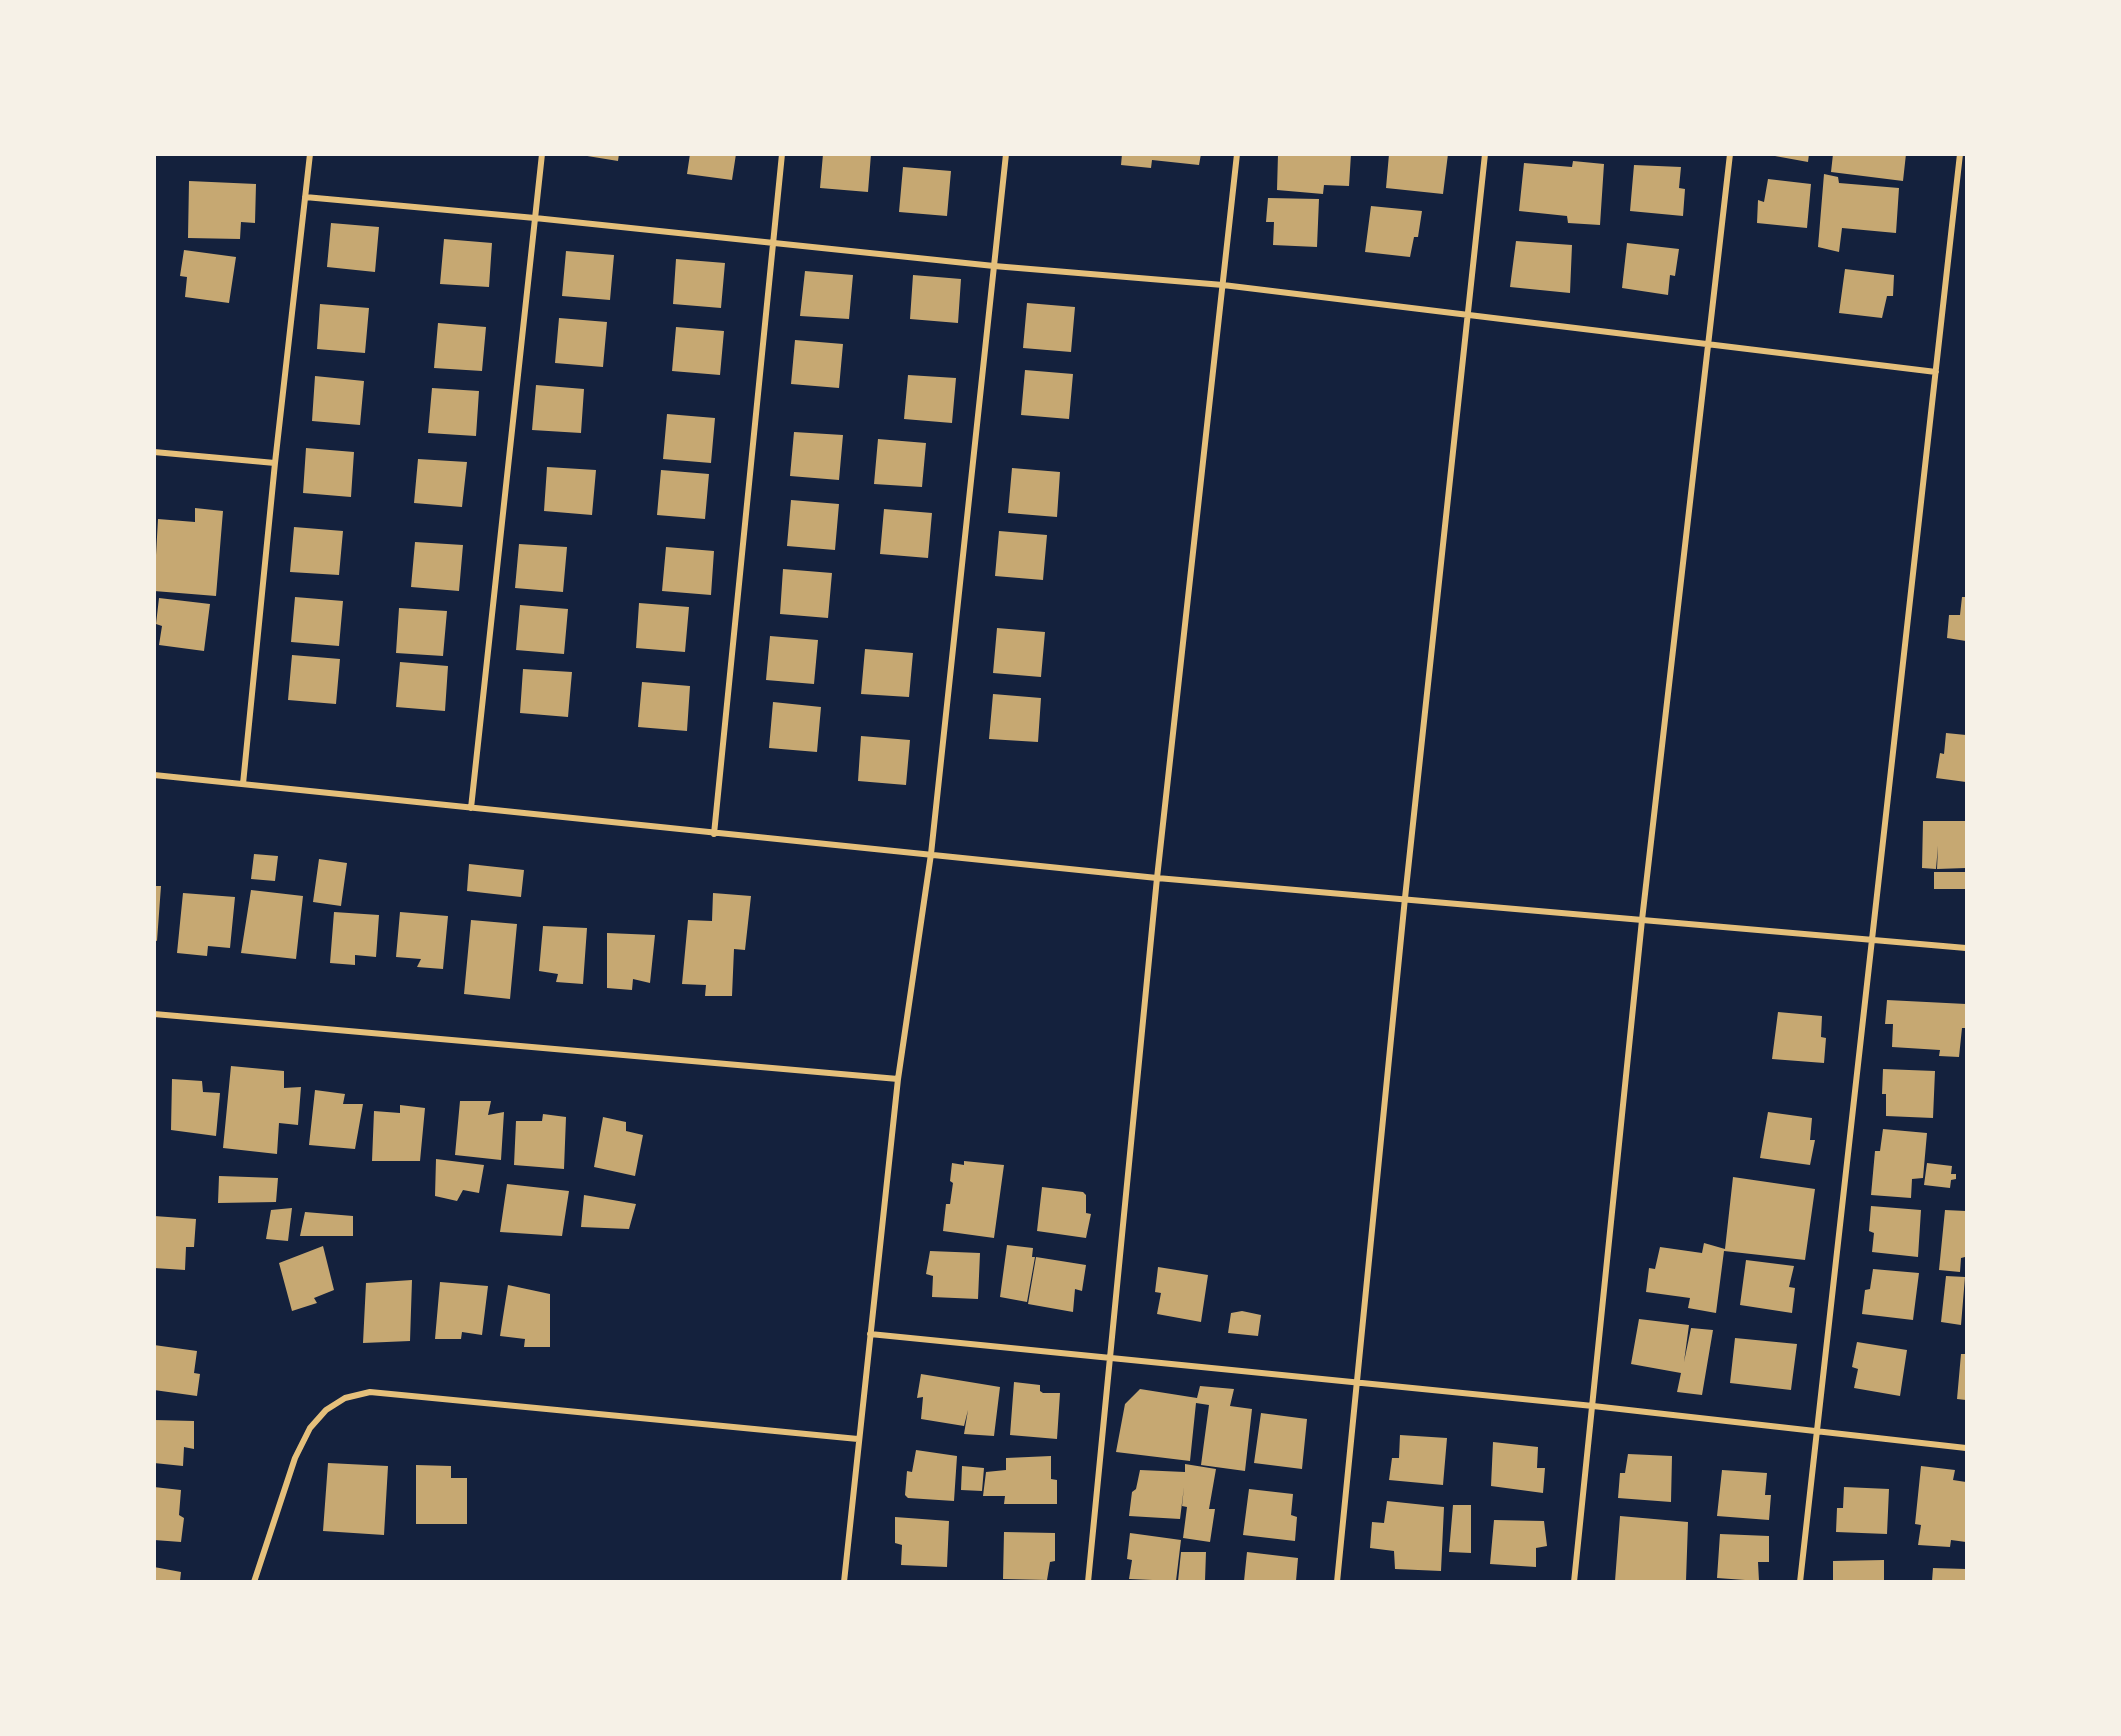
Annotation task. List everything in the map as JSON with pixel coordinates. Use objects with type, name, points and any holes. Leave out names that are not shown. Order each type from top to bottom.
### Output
[{"type":"street","points":[[243,784],[275,464],[310,154]]},
{"type":"street","points":[[471,808],[542,154]]},
{"type":"street","points":[[714,834],[782,154]]},
{"type":"street","points":[[844,1581],[897,1079],[931,854],[1006,154]]},
{"type":"street","points":[[1088,1581],[1157,878],[1237,154]]},
{"type":"street","points":[[1337,1581],[1405,898],[1485,154]]},
{"type":"street","points":[[1574,1581],[1642,920],[1730,154]]},
{"type":"street","points":[[1800,1581],[1960,154]]},
{"type":"street","points":[[305,197],[535,218],[994,266],[1223,285],[1936,372]]},
{"type":"street","points":[[154,452],[275,464]]},
{"type":"street","points":[[154,775],[1157,878],[1966,948]]},
{"type":"street","points":[[154,1014],[897,1079]]},
{"type":"street","points":[[870,1334],[1593,1406],[1815,1433],[1966,1448]]},
{"type":"street","points":[[254,1581],[295,1458],[310,1428],[326,1410],[345,1398],[370,1392],[858,1439]]},
{"type":"building","points":[[575,154],[619,154],[618,161]]},
{"type":"building","points":[[690,154],[736,154],[732,180],[687,174]]},
{"type":"building","points":[[823,154],[871,154],[868,192],[820,188]]},
{"type":"building","points":[[1122,154],[1201,154],[1199,165],[1152,160],[1151,168],[1121,165]]},
{"type":"building","points":[[1278,154],[1351,154],[1349,186],[1324,185],[1323,194],[1277,190]]},
{"type":"building","points":[[1389,154],[1448,154],[1443,194],[1386,188]]},
{"type":"building","points":[[1764,154],[1809,154],[1808,162]]},
{"type":"building","points":[[1833,154],[1906,154],[1903,181],[1831,172]]},
{"type":"building","points":[[1573,161],[1604,164],[1600,225],[1568,223],[1567,216],[1519,211],[1524,163],[1572,167]]},
{"type":"building","points":[[1634,165],[1681,167],[1679,188],[1685,189],[1683,216],[1630,211]]},
{"type":"building","points":[[903,167],[951,171],[947,216],[899,212]]},
{"type":"building","points":[[1824,174],[1838,177],[1839,183],[1899,188],[1896,233],[1842,228],[1839,252],[1818,247]]},
{"type":"building","points":[[1768,179],[1811,184],[1807,228],[1757,223],[1758,200],[1764,202]]},
{"type":"building","points":[[189,181],[256,184],[255,223],[241,222],[240,239],[188,238]]},
{"type":"building","points":[[1268,198],[1319,199],[1317,247],[1273,245],[1274,222],[1266,222]]},
{"type":"building","points":[[1371,206],[1422,211],[1418,237],[1414,237],[1410,257],[1365,252]]},
{"type":"building","points":[[331,223],[379,227],[375,272],[327,267]]},
{"type":"building","points":[[444,239],[492,243],[489,287],[440,284]]},
{"type":"building","points":[[1516,241],[1572,245],[1570,293],[1510,287]]},
{"type":"building","points":[[1627,243],[1679,249],[1675,276],[1670,275],[1668,295],[1622,288]]},
{"type":"building","points":[[184,250],[236,257],[229,303],[185,297],[187,277],[180,276]]},
{"type":"building","points":[[566,251],[614,255],[610,300],[562,296]]},
{"type":"building","points":[[676,259],[725,263],[721,308],[673,304]]},
{"type":"building","points":[[1845,269],[1894,275],[1893,296],[1887,296],[1882,318],[1839,313]]},
{"type":"building","points":[[805,271],[853,275],[849,319],[800,316]]},
{"type":"building","points":[[913,275],[961,279],[958,323],[910,319]]},
{"type":"building","points":[[1027,303],[1075,307],[1071,352],[1023,348]]},
{"type":"building","points":[[320,304],[369,308],[365,353],[317,349]]},
{"type":"building","points":[[559,318],[607,322],[603,367],[555,363]]},
{"type":"building","points":[[438,323],[486,327],[482,371],[434,368]]},
{"type":"building","points":[[676,327],[724,331],[720,375],[672,371]]},
{"type":"building","points":[[795,340],[843,344],[839,388],[791,384]]},
{"type":"building","points":[[1025,370],[1073,374],[1069,419],[1021,415]]},
{"type":"building","points":[[908,375],[956,378],[952,423],[904,419]]},
{"type":"building","points":[[315,376],[364,381],[360,425],[312,421]]},
{"type":"building","points":[[536,385],[584,389],[581,433],[532,430]]},
{"type":"building","points":[[432,388],[479,391],[476,436],[428,433]]},
{"type":"building","points":[[667,414],[715,418],[711,463],[663,459]]},
{"type":"building","points":[[794,432],[843,435],[839,480],[790,476]]},
{"type":"building","points":[[878,439],[926,443],[922,487],[874,484]]},
{"type":"building","points":[[306,448],[354,452],[351,497],[303,493]]},
{"type":"building","points":[[418,459],[467,462],[462,507],[414,503]]},
{"type":"building","points":[[547,467],[596,470],[592,515],[544,511]]},
{"type":"building","points":[[1012,468],[1060,472],[1057,517],[1008,513]]},
{"type":"building","points":[[661,470],[709,474],[705,519],[657,515]]},
{"type":"building","points":[[791,500],[839,504],[835,550],[787,546]]},
{"type":"building","points":[[195,508],[223,511],[216,596],[154,591],[158,519],[195,522]]},
{"type":"building","points":[[884,509],[932,513],[928,558],[880,554]]},
{"type":"building","points":[[294,527],[343,531],[339,575],[290,572]]},
{"type":"building","points":[[999,531],[1047,535],[1043,580],[995,576]]},
{"type":"building","points":[[415,542],[463,545],[459,591],[411,587]]},
{"type":"building","points":[[519,544],[567,547],[563,592],[515,588]]},
{"type":"building","points":[[666,547],[714,551],[711,595],[662,591]]},
{"type":"building","points":[[783,569],[832,573],[828,618],[780,614]]},
{"type":"building","points":[[295,597],[343,601],[339,646],[291,642]]},
{"type":"building","points":[[1962,597],[1966,597],[1966,641],[1947,638],[1949,615],[1960,615]]},
{"type":"building","points":[[159,598],[210,604],[204,651],[159,645],[162,626],[156,624]]},
{"type":"building","points":[[639,603],[689,607],[685,652],[636,648]]},
{"type":"building","points":[[520,605],[568,609],[564,654],[516,650]]},
{"type":"building","points":[[399,608],[447,611],[443,656],[396,653]]},
{"type":"building","points":[[997,628],[1045,632],[1041,677],[993,673]]},
{"type":"building","points":[[770,636],[818,640],[814,684],[766,680]]},
{"type":"building","points":[[865,649],[913,653],[909,697],[861,694]]},
{"type":"building","points":[[292,655],[340,659],[336,704],[288,700]]},
{"type":"building","points":[[400,662],[448,666],[445,711],[396,707]]},
{"type":"building","points":[[523,669],[572,672],[568,717],[520,713]]},
{"type":"building","points":[[642,682],[690,686],[687,731],[638,727]]},
{"type":"building","points":[[993,694],[1041,698],[1038,742],[989,739]]},
{"type":"building","points":[[773,702],[821,707],[817,752],[769,748]]},
{"type":"building","points":[[1946,733],[1966,735],[1966,782],[1936,778],[1940,753],[1944,754]]},
{"type":"building","points":[[861,736],[910,740],[906,785],[858,781]]},
{"type":"building","points":[[1923,821],[1966,821],[1966,868],[1937,869],[1938,846],[1936,869],[1922,868]]},
{"type":"building","points":[[254,854],[278,856],[275,881],[251,879]]},
{"type":"building","points":[[319,859],[347,863],[341,906],[313,902]]},
{"type":"building","points":[[469,864],[524,870],[521,897],[467,891]]},
{"type":"building","points":[[1934,872],[1966,872],[1966,889],[1934,889]]},
{"type":"building","points":[[154,886],[161,886],[157,941],[154,940]]},
{"type":"building","points":[[251,890],[303,896],[296,959],[241,953]]},
{"type":"building","points":[[183,893],[235,897],[230,948],[208,946],[207,956],[177,953]]},
{"type":"building","points":[[713,893],[751,896],[745,950],[734,949],[732,996],[705,996],[706,985],[682,984],[688,920],[712,921]]},
{"type":"building","points":[[334,912],[379,915],[376,957],[355,955],[355,965],[330,963]]},
{"type":"building","points":[[400,912],[448,916],[443,969],[417,967],[421,959],[396,957]]},
{"type":"building","points":[[471,920],[517,924],[510,999],[464,994]]},
{"type":"building","points":[[543,926],[587,928],[583,984],[556,982],[558,974],[539,971]]},
{"type":"building","points":[[607,933],[655,935],[650,983],[633,979],[632,990],[607,988]]},
{"type":"building","points":[[1887,1000],[1966,1004],[1966,1028],[1962,1028],[1959,1057],[1939,1056],[1940,1050],[1892,1047],[1893,1024],[1885,1024]]},
{"type":"building","points":[[1778,1012],[1822,1016],[1821,1037],[1826,1038],[1824,1063],[1772,1059]]},
{"type":"building","points":[[231,1066],[284,1071],[284,1088],[301,1087],[298,1125],[279,1123],[277,1154],[223,1148]]},
{"type":"building","points":[[1883,1069],[1935,1071],[1933,1118],[1886,1116],[1886,1094],[1882,1094]]},
{"type":"building","points":[[172,1079],[202,1081],[203,1092],[220,1093],[216,1136],[171,1130]]},
{"type":"building","points":[[315,1090],[345,1094],[343,1104],[363,1104],[355,1149],[309,1145]]},
{"type":"building","points":[[460,1101],[491,1101],[488,1115],[504,1112],[501,1160],[455,1155]]},
{"type":"building","points":[[400,1105],[425,1108],[420,1161],[372,1161],[374,1111],[400,1113]]},
{"type":"building","points":[[1768,1112],[1812,1118],[1810,1140],[1815,1140],[1810,1165],[1760,1158]]},
{"type":"building","points":[[543,1114],[566,1117],[564,1169],[514,1165],[516,1121],[542,1121]]},
{"type":"building","points":[[603,1117],[626,1122],[626,1131],[643,1135],[635,1176],[594,1167]]},
{"type":"building","points":[[1883,1129],[1927,1133],[1923,1178],[1912,1179],[1911,1198],[1871,1195],[1875,1151],[1880,1151]]},
{"type":"building","points":[[436,1159],[484,1165],[479,1193],[463,1190],[457,1201],[435,1196]]},
{"type":"building","points":[[964,1161],[1004,1165],[994,1238],[943,1231],[946,1204],[950,1204],[953,1183],[950,1181],[952,1163],[964,1165]]},
{"type":"building","points":[[1927,1163],[1952,1166],[1951,1174],[1956,1174],[1956,1179],[1951,1180],[1950,1188],[1924,1185]]},
{"type":"building","points":[[219,1176],[278,1178],[276,1202],[218,1203]]},
{"type":"building","points":[[1733,1177],[1815,1189],[1805,1260],[1724,1251],[1716,1313],[1688,1308],[1690,1298],[1646,1292],[1649,1268],[1655,1269],[1660,1247],[1702,1253],[1704,1243],[1725,1249]]},
{"type":"building","points":[[507,1184],[569,1191],[562,1236],[500,1232]]},
{"type":"building","points":[[1042,1187],[1083,1192],[1086,1195],[1086,1213],[1091,1214],[1086,1238],[1037,1231]]},
{"type":"building","points":[[584,1195],[636,1204],[629,1229],[581,1227]]},
{"type":"building","points":[[1871,1206],[1921,1210],[1918,1257],[1872,1252],[1874,1233],[1869,1231]]},
{"type":"building","points":[[292,1208],[288,1241],[266,1239],[271,1210]]},
{"type":"building","points":[[1945,1210],[1966,1211],[1965,1257],[1961,1258],[1960,1272],[1939,1270]]},
{"type":"building","points":[[305,1212],[353,1216],[353,1236],[300,1236]]},
{"type":"building","points":[[154,1216],[196,1219],[194,1247],[186,1247],[185,1270],[154,1268]]},
{"type":"building","points":[[1007,1245],[1033,1248],[1032,1257],[1035,1257],[1027,1302],[1000,1297]]},
{"type":"building","points":[[323,1246],[334,1290],[314,1298],[317,1303],[292,1311],[279,1263]]},
{"type":"building","points":[[930,1251],[980,1253],[978,1299],[932,1297],[933,1276],[926,1274]]},
{"type":"building","points":[[1036,1257],[1086,1265],[1082,1291],[1075,1289],[1073,1312],[1028,1304]]},
{"type":"building","points":[[1746,1260],[1794,1266],[1789,1287],[1795,1288],[1792,1313],[1740,1305]]},
{"type":"building","points":[[1158,1267],[1208,1275],[1201,1322],[1157,1314],[1161,1293],[1155,1292]]},
{"type":"building","points":[[1873,1269],[1919,1273],[1913,1320],[1862,1314],[1865,1290],[1870,1289]]},
{"type":"building","points":[[1946,1276],[1965,1277],[1961,1325],[1941,1322]]},
{"type":"building","points":[[412,1280],[410,1341],[363,1343],[366,1283]]},
{"type":"building","points":[[440,1282],[488,1286],[482,1335],[462,1332],[461,1339],[435,1339]]},
{"type":"building","points":[[508,1285],[550,1294],[550,1347],[524,1347],[525,1339],[500,1336]]},
{"type":"building","points":[[1242,1311],[1261,1315],[1258,1336],[1228,1333],[1231,1313]]},
{"type":"building","points":[[1639,1319],[1689,1325],[1684,1362],[1691,1328],[1713,1330],[1702,1395],[1677,1392],[1681,1373],[1631,1364]]},
{"type":"building","points":[[1735,1338],[1797,1344],[1791,1390],[1730,1383]]},
{"type":"building","points":[[1857,1342],[1907,1350],[1900,1396],[1854,1388],[1858,1369],[1852,1367]]},
{"type":"building","points":[[154,1345],[197,1351],[194,1373],[200,1374],[197,1396],[154,1390]]},
{"type":"building","points":[[1961,1354],[1966,1354],[1966,1400],[1957,1399]]},
{"type":"building","points":[[921,1374],[1000,1387],[994,1436],[964,1434],[968,1410],[964,1426],[921,1419],[923,1397],[917,1398]]},
{"type":"building","points":[[1014,1382],[1040,1385],[1040,1391],[1043,1393],[1060,1393],[1057,1439],[1010,1435]]},
{"type":"building","points":[[1200,1386],[1234,1389],[1230,1406],[1252,1409],[1245,1471],[1201,1465],[1209,1405],[1196,1403],[1190,1461],[1116,1452],[1125,1404],[1140,1389],[1197,1398]]},
{"type":"building","points":[[1261,1413],[1307,1419],[1302,1469],[1254,1463]]},
{"type":"building","points":[[154,1420],[194,1421],[194,1449],[184,1447],[183,1466],[154,1463]]},
{"type":"building","points":[[1400,1435],[1447,1438],[1443,1485],[1389,1480],[1392,1458],[1399,1458]]},
{"type":"building","points":[[1493,1442],[1538,1447],[1537,1468],[1545,1468],[1543,1493],[1491,1486]]},
{"type":"building","points":[[916,1450],[957,1456],[954,1501],[908,1498],[905,1495],[907,1471],[912,1472]]},
{"type":"building","points":[[1628,1454],[1672,1456],[1671,1502],[1618,1498],[1620,1473],[1625,1473]]},
{"type":"building","points":[[1051,1456],[1051,1479],[1057,1480],[1057,1504],[1004,1504],[1005,1496],[983,1496],[986,1472],[1006,1470],[1006,1458]]},
{"type":"building","points":[[328,1463],[388,1466],[384,1535],[323,1531]]},
{"type":"building","points":[[1185,1464],[1216,1469],[1209,1509],[1215,1509],[1210,1542],[1183,1538],[1187,1507],[1182,1506],[1184,1487],[1180,1519],[1129,1516],[1132,1492],[1136,1489],[1140,1470],[1185,1472]]},
{"type":"building","points":[[416,1465],[451,1466],[451,1478],[467,1478],[467,1524],[416,1524]]},
{"type":"building","points":[[962,1466],[984,1468],[982,1491],[961,1490]]},
{"type":"building","points":[[1921,1466],[1955,1470],[1953,1480],[1966,1482],[1966,1542],[1951,1540],[1950,1547],[1918,1545],[1921,1525],[1915,1524]]},
{"type":"building","points":[[1722,1470],[1767,1473],[1765,1495],[1771,1495],[1769,1520],[1717,1516]]},
{"type":"building","points":[[154,1487],[181,1490],[179,1515],[184,1518],[181,1542],[154,1540]]},
{"type":"building","points":[[1844,1487],[1889,1489],[1887,1534],[1836,1532],[1837,1508],[1843,1508]]},
{"type":"building","points":[[1249,1489],[1293,1494],[1291,1515],[1297,1517],[1295,1541],[1243,1535]]},
{"type":"building","points":[[1387,1501],[1444,1507],[1441,1571],[1395,1569],[1394,1551],[1370,1548],[1372,1522],[1384,1523]]},
{"type":"building","points":[[1453,1505],[1471,1505],[1471,1553],[1449,1552]]},
{"type":"building","points":[[1620,1516],[1688,1522],[1686,1581],[1615,1581]]},
{"type":"building","points":[[895,1517],[949,1521],[947,1567],[901,1565],[902,1545],[895,1543]]},
{"type":"building","points":[[1494,1520],[1544,1521],[1547,1546],[1536,1548],[1536,1567],[1490,1564]]},
{"type":"building","points":[[1004,1532],[1055,1533],[1055,1561],[1050,1562],[1047,1580],[1003,1579]]},
{"type":"building","points":[[1130,1533],[1181,1540],[1176,1581],[1129,1579],[1132,1560],[1127,1559]]},
{"type":"building","points":[[1720,1534],[1769,1536],[1769,1562],[1758,1562],[1759,1581],[1717,1578]]},
{"type":"building","points":[[1181,1552],[1206,1552],[1205,1581],[1178,1581]]},
{"type":"building","points":[[1247,1552],[1298,1558],[1296,1581],[1244,1581]]},
{"type":"building","points":[[1884,1560],[1884,1581],[1833,1581],[1833,1561]]},
{"type":"building","points":[[154,1567],[181,1572],[180,1581],[154,1581]]},
{"type":"building","points":[[1933,1568],[1966,1569],[1966,1581],[1932,1581]]}]
